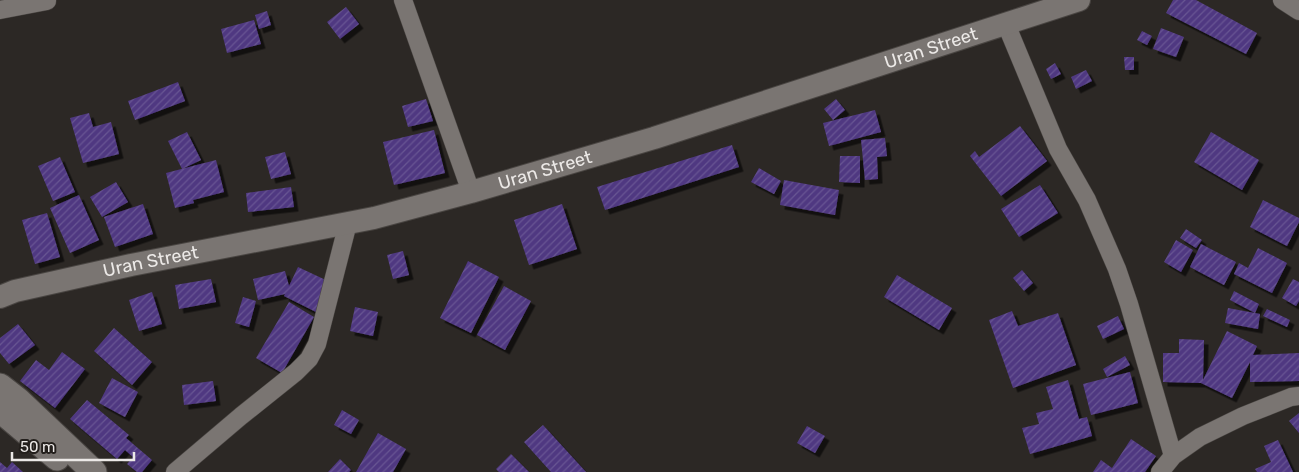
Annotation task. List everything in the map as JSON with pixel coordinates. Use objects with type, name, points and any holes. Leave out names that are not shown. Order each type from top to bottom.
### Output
[{"type":"main road","points":[[0,386],[18,400],[94,472]]},
{"type":"main road","points":[[0,410],[72,472]]},
{"type":"street","points":[[0,10],[47,0]]},
{"type":"street","points":[[403,0],[471,192]]},
{"type":"street","name":"Uran Street","points":[[0,297],[15,291],[131,265],[374,218],[471,192],[654,138],[1079,0]]},
{"type":"street","points":[[1282,0],[1299,11]]},
{"type":"street","points":[[1006,24],[1058,149],[1087,200],[1117,269],[1130,304],[1173,456]]},
{"type":"street","points":[[175,472],[296,372],[308,358],[316,344],[348,223]]},
{"type":"street","points":[[1160,472],[1173,456],[1200,437],[1291,397],[1299,396]]},
{"type":"building","points":[[1173,0],[1196,0],[1257,33],[1246,54],[1166,13]]},
{"type":"building","points":[[346,7],[359,24],[340,39],[327,22]]},
{"type":"building","points":[[267,11],[271,25],[259,29],[255,15]]},
{"type":"building","points":[[254,20],[261,44],[227,53],[221,29]]},
{"type":"building","points":[[1161,28],[1184,37],[1176,57],[1153,49]]},
{"type":"building","points":[[1142,31],[1152,36],[1147,45],[1137,40]]},
{"type":"building","points":[[1124,57],[1134,57],[1134,70],[1125,70]]},
{"type":"building","points":[[1055,63],[1061,74],[1051,79],[1046,69]]},
{"type":"building","points":[[1086,70],[1092,81],[1076,89],[1071,77]]},
{"type":"building","points":[[178,82],[185,101],[135,120],[128,101]]},
{"type":"building","points":[[426,99],[433,121],[408,127],[402,106]]},
{"type":"building","points":[[836,99],[845,110],[833,120],[824,109]]},
{"type":"building","points":[[875,110],[881,132],[829,146],[823,123]]},
{"type":"building","points":[[89,113],[93,127],[111,122],[119,154],[83,163],[70,118]]},
{"type":"building","points":[[1020,126],[1047,161],[1001,196],[970,156],[975,151],[979,157]]},
{"type":"building","points":[[434,130],[445,173],[394,185],[383,142]]},
{"type":"building","points":[[187,132],[201,160],[182,169],[168,141]]},
{"type":"building","points":[[1211,132],[1259,160],[1242,190],[1194,162]]},
{"type":"building","points":[[885,138],[887,156],[877,157],[878,179],[865,180],[861,140]]},
{"type":"building","points":[[732,145],[739,167],[605,210],[597,187]]},
{"type":"building","points":[[285,152],[291,174],[271,179],[265,157]]},
{"type":"building","points":[[840,156],[860,156],[860,183],[839,182]]},
{"type":"building","points":[[60,157],[75,192],[53,201],[38,166]]},
{"type":"building","points":[[216,160],[224,192],[193,200],[194,203],[175,208],[166,173]]},
{"type":"building","points":[[759,168],[781,181],[774,194],[751,182]]},
{"type":"building","points":[[784,180],[839,190],[835,215],[780,205]]},
{"type":"building","points":[[116,182],[128,202],[102,217],[90,197]]},
{"type":"building","points":[[1040,185],[1058,213],[1019,237],[1001,209]]},
{"type":"building","points":[[291,187],[294,207],[248,212],[246,193]]},
{"type":"building","points":[[79,195],[99,240],[70,253],[50,208]]},
{"type":"building","points":[[1263,200],[1299,218],[1299,222],[1287,246],[1250,227]]},
{"type":"building","points":[[143,204],[153,234],[115,247],[104,217]]},
{"type":"building","points":[[562,204],[577,249],[529,265],[514,220]]},
{"type":"building","points":[[47,213],[60,257],[35,264],[22,220]]},
{"type":"building","points":[[1186,229],[1202,240],[1196,248],[1180,238]]},
{"type":"building","points":[[1176,240],[1193,250],[1181,272],[1164,262]]},
{"type":"building","points":[[1201,244],[1236,262],[1224,285],[1190,267]]},
{"type":"building","points":[[1258,248],[1287,263],[1272,293],[1234,274],[1239,263],[1248,268]]},
{"type":"building","points":[[403,251],[409,275],[393,279],[387,255]]},
{"type":"building","points":[[468,261],[499,277],[471,333],[440,318]]},
{"type":"building","points":[[298,267],[330,282],[316,312],[284,296],[285,294],[258,300],[253,279],[285,271],[289,286]]},
{"type":"building","points":[[1022,270],[1033,283],[1024,291],[1013,278]]},
{"type":"building","points":[[897,275],[952,308],[939,330],[884,297]]},
{"type":"building","points":[[211,279],[216,302],[179,309],[175,285]]},
{"type":"building","points":[[1293,279],[1299,282],[1299,301],[1296,306],[1282,298]]},
{"type":"building","points":[[504,286],[531,301],[505,350],[477,335]]},
{"type":"building","points":[[1234,291],[1259,304],[1255,313],[1230,300]]},
{"type":"building","points":[[152,292],[162,324],[139,331],[129,300]]},
{"type":"building","points":[[243,297],[256,301],[249,327],[235,323]]},
{"type":"building","points":[[289,302],[314,317],[282,373],[256,358]]},
{"type":"building","points":[[355,307],[378,312],[373,336],[350,331]]},
{"type":"building","points":[[1228,308],[1260,314],[1258,329],[1225,323]]},
{"type":"building","points":[[1267,309],[1290,320],[1287,327],[1263,316]]},
{"type":"building","points":[[1012,311],[1018,326],[1058,313],[1076,365],[1013,388],[989,320]]},
{"type":"building","points":[[1118,316],[1124,329],[1103,339],[1097,326]]},
{"type":"building","points":[[18,324],[35,345],[9,364],[0,353],[0,338]]},
{"type":"building","points":[[114,328],[152,362],[132,385],[94,351]]},
{"type":"building","points":[[1227,331],[1257,346],[1253,355],[1299,353],[1299,381],[1250,382],[1250,362],[1232,398],[1201,383],[1163,382],[1163,353],[1179,353],[1179,339],[1204,340],[1203,380]]},
{"type":"building","points":[[62,352],[85,369],[55,408],[20,381],[36,360],[49,370]]},
{"type":"building","points":[[1125,356],[1130,365],[1107,377],[1103,369]]},
{"type":"building","points":[[1130,372],[1138,403],[1091,415],[1083,384]]},
{"type":"building","points":[[112,378],[138,392],[125,417],[99,403]]},
{"type":"building","points":[[1068,380],[1079,419],[1087,417],[1092,436],[1030,454],[1022,428],[1039,424],[1036,413],[1053,409],[1046,387]]},
{"type":"building","points":[[213,381],[216,401],[184,405],[182,385]]},
{"type":"building","points":[[87,400],[129,435],[126,438],[152,460],[142,472],[137,472],[127,464],[133,457],[125,450],[117,459],[70,419]]},
{"type":"building","points":[[342,410],[359,420],[351,434],[334,425]]},
{"type":"building","points":[[1299,413],[1299,433],[1289,421]]},
{"type":"building","points":[[543,425],[586,472],[551,472],[524,442]]},
{"type":"building","points":[[807,426],[825,436],[815,453],[797,443]]},
{"type":"building","points":[[378,433],[406,449],[393,472],[356,472]]},
{"type":"building","points":[[1131,439],[1156,456],[1145,472],[1093,472],[1101,460],[1112,468]]},
{"type":"building","points":[[1278,440],[1293,472],[1257,472],[1255,469],[1271,462],[1264,446]]},
{"type":"building","points":[[511,454],[529,472],[499,472],[496,469]]},
{"type":"building","points":[[340,459],[351,470],[349,472],[328,472]]},
{"type":"building","points":[[0,462],[7,468],[12,462],[23,472],[0,472]]}]
